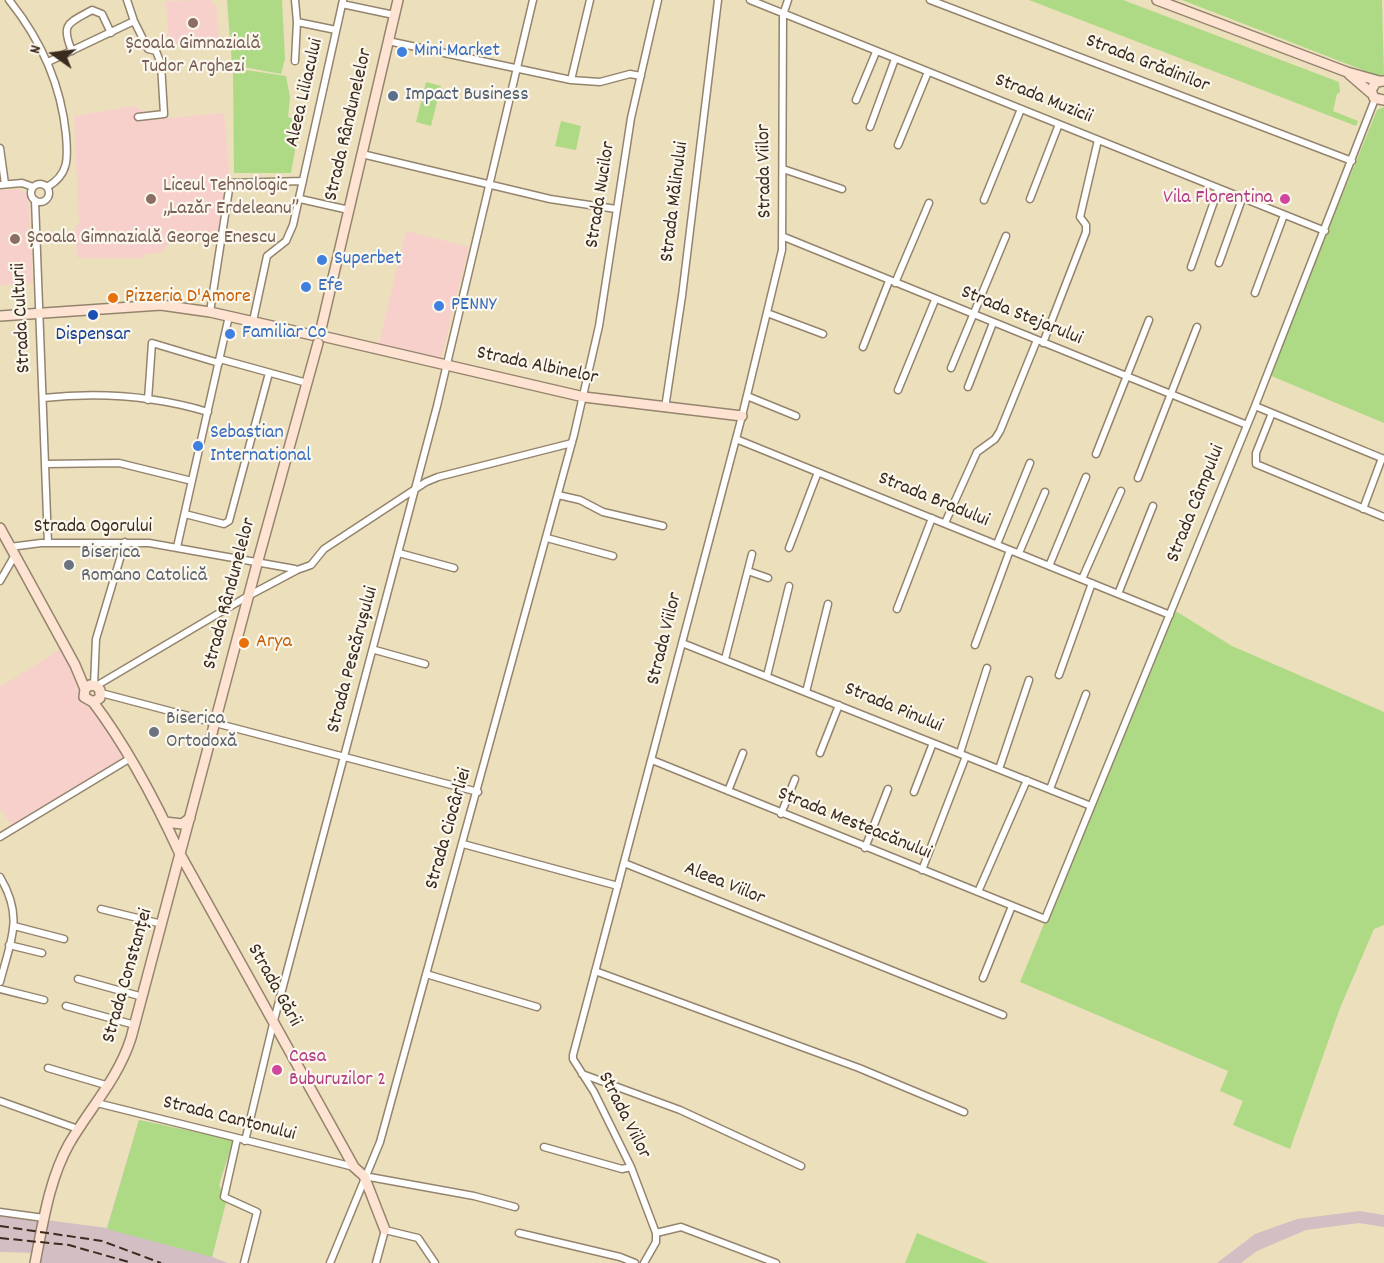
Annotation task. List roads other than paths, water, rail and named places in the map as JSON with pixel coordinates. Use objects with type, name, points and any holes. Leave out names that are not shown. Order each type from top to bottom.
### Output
[{"type":"street","points":[[9,0],[31,30],[48,62],[61,99],[67,152],[64,174],[47,187]]},
{"type":"street","points":[[295,0],[297,22],[295,61]]},
{"type":"street","name":"Strada Rândunelelor","points":[[180,854],[256,564],[320,336],[398,0]]},
{"type":"street","name":"Strada Pescărușului","points":[[245,1141],[273,1024],[375,650],[416,489],[533,0]]},
{"type":"street","points":[[571,80],[590,0]]},
{"type":"street","name":"Strada Nucilor","points":[[584,397],[599,327],[616,209],[658,0]]},
{"type":"street","name":"Strada Mălinului","points":[[665,408],[682,296],[718,0]]},
{"type":"street","name":"Strada Muzicii","points":[[750,0],[1218,190],[1325,231]]},
{"type":"street","name":"Strada Viilor","points":[[656,1233],[631,1167],[573,1054],[742,416],[784,237],[783,15],[788,0]]},
{"type":"street","name":"Strada Grădinilor","points":[[930,0],[1352,160]]},
{"type":"street","points":[[1157,0],[1347,72],[1381,81]]},
{"type":"street","points":[[130,1],[134,21],[148,49],[156,51],[161,64],[164,114],[138,117]]},
{"type":"street","points":[[341,1],[394,15]]},
{"type":"street","name":"Aleea Liliacului","points":[[253,321],[267,256],[286,241],[294,225],[341,1]]},
{"type":"street","points":[[72,51],[65,35],[66,28],[68,24],[92,10],[102,14],[111,33]]},
{"type":"street","points":[[48,62],[134,21]]},
{"type":"street","points":[[297,22],[336,30]]},
{"type":"street","points":[[388,41],[571,80],[600,81],[630,74],[641,76]]},
{"type":"street","points":[[856,100],[876,52]]},
{"type":"street","points":[[870,127],[895,59]]},
{"type":"street","points":[[898,145],[928,72]]},
{"type":"street","points":[[1347,72],[1377,97]]},
{"type":"street","points":[[1377,97],[1371,87],[1381,81]]},
{"type":"street","name":"Strada Câmpului","points":[[1045,919],[1255,406],[1377,97]]},
{"type":"street","points":[[984,200],[1021,109]]},
{"type":"street","points":[[1030,200],[1059,124]]},
{"type":"street","points":[[945,523],[977,452],[994,439],[1000,431],[1086,232],[1086,225],[1080,218],[1098,140]]},
{"type":"street","points":[[0,148],[2,184],[22,183],[33,187]]},
{"type":"street","points":[[362,154],[550,199],[616,209]]},
{"type":"street","points":[[783,169],[842,189]]},
{"type":"street","points":[[210,312],[230,183],[303,181]]},
{"type":"street","points":[[40,183],[47,187],[48,198],[40,202],[31,195],[33,187],[40,183]]},
{"type":"street","points":[[1191,267],[1218,190]]},
{"type":"street","points":[[300,199],[349,210]]},
{"type":"street","points":[[1219,263],[1242,199]]},
{"type":"street","name":"Strada Culturii","points":[[35,200],[48,543]]},
{"type":"street","points":[[862,347],[929,204]]},
{"type":"street","points":[[1255,293],[1284,215]]},
{"type":"street","points":[[951,368],[1006,236]]},
{"type":"street","name":"Strada Stejarului","points":[[784,237],[1247,425]]},
{"type":"street","points":[[898,390],[935,300]]},
{"type":"street","name":"Strada Albinelor","points":[[0,316],[161,305],[253,321],[584,397],[742,416]]},
{"type":"street","points":[[768,313],[823,334]]},
{"type":"street","name":"Strada Ogorului","points":[[177,547],[229,316]]},
{"type":"street","points":[[1096,454],[1149,320]]},
{"type":"street","points":[[968,387],[993,323]]},
{"type":"street","points":[[1138,478],[1197,327]]},
{"type":"street","points":[[208,412],[151,400],[152,343],[307,383]]},
{"type":"street","points":[[184,514],[224,524],[229,521],[269,373]]},
{"type":"street","name":"Strada Culturii","points":[[43,398],[98,394],[151,400]]},
{"type":"street","points":[[747,396],[796,416]]},
{"type":"street","name":"Strada Ciocârliei","points":[[330,1263],[364,1176],[372,1164],[380,1142],[478,792],[584,397]]},
{"type":"street","points":[[1255,406],[1383,458],[1363,509]]},
{"type":"street","points":[[1272,413],[1256,453],[1256,464],[1384,517]]},
{"type":"street","name":"Strada Bradului","points":[[736,439],[1170,615]]},
{"type":"street","points":[[94,691],[248,596],[311,565],[324,549],[438,477],[572,443]]},
{"type":"street","points":[[45,464],[119,463],[192,481]]},
{"type":"street","points":[[997,544],[1030,463]]},
{"type":"street","points":[[789,548],[818,472]]},
{"type":"street","points":[[1049,566],[1086,477]]},
{"type":"street","points":[[1082,579],[1121,491]]},
{"type":"street","points":[[1019,554],[1046,492]]},
{"type":"street","points":[[558,495],[580,500],[603,512],[663,526]]},
{"type":"street","points":[[1118,594],[1153,506]]},
{"type":"street","points":[[897,609],[932,518]]},
{"type":"street","points":[[0,528],[75,665],[94,691],[180,854]]},
{"type":"street","points":[[547,538],[613,556]]},
{"type":"street","points":[[94,691],[96,639],[125,542]]},
{"type":"street","name":"Strada Ogorului","points":[[8,546],[125,542],[177,547],[256,564],[297,570]]},
{"type":"street","points":[[0,581],[8,546]]},
{"type":"street","points":[[975,645],[1010,550]]},
{"type":"street","points":[[399,553],[454,568]]},
{"type":"street","points":[[725,659],[752,554]]},
{"type":"street","points":[[748,571],[768,578]]},
{"type":"street","points":[[1059,675],[1092,583]]},
{"type":"street","points":[[767,676],[789,586]]},
{"type":"street","points":[[806,692],[828,604]]},
{"type":"street","name":"Strada Pinului","points":[[682,643],[1091,806]]},
{"type":"street","points":[[375,650],[425,664]]},
{"type":"street","points":[[922,870],[963,754],[987,668]]},
{"type":"street","points":[[999,769],[1029,680]]},
{"type":"street","points":[[94,691],[478,792]]},
{"type":"street","points":[[1050,789],[1086,694]]},
{"type":"street","points":[[820,753],[839,705]]},
{"type":"street","points":[[914,792],[933,743]]},
{"type":"street","points":[[728,791],[743,753]]},
{"type":"street","points":[[0,837],[129,759]]},
{"type":"street","name":"Strada Mesteacănului","points":[[652,760],[1045,919]]},
{"type":"street","points":[[781,814],[795,779]]},
{"type":"street","points":[[978,892],[1027,780]]},
{"type":"street","points":[[865,848],[888,789]]},
{"type":"street","points":[[165,822],[182,824],[190,818]]},
{"type":"street","points":[[463,844],[618,886]]},
{"type":"street","name":"Strada Gării","points":[[180,854],[354,1167],[364,1176],[385,1230]]},
{"type":"street","name":"Strada Constanței","points":[[35,1263],[44,1218],[58,1168],[78,1129],[122,1064],[143,997],[180,854]]},
{"type":"street","name":"Aleea Viilor","points":[[624,863],[1003,1015]]},
{"type":"street","points":[[0,877],[14,904],[14,926],[0,982]]},
{"type":"street","points":[[983,978],[1012,906]]},
{"type":"street","points":[[101,909],[162,924]]},
{"type":"street","points":[[14,926],[64,939]]},
{"type":"street","points":[[9,945],[42,953]]},
{"type":"street","points":[[595,971],[859,1068],[964,1112]]},
{"type":"street","points":[[426,974],[537,1007]]},
{"type":"street","points":[[78,979],[143,997]]},
{"type":"street","points":[[0,988],[44,1000]]},
{"type":"street","points":[[66,1006],[135,1025]]},
{"type":"street","points":[[48,1068],[109,1086]]},
{"type":"street","points":[[582,1074],[681,1110],[801,1166]]},
{"type":"street","points":[[0,1101],[78,1129]]},
{"type":"street","name":"Strada Cantonului","points":[[97,1103],[354,1167]]},
{"type":"street","points":[[237,1139],[224,1197],[257,1212],[244,1263]]},
{"type":"street","points":[[544,1148],[622,1169],[631,1167]]},
{"type":"street","points":[[364,1176],[474,1196],[515,1207]]},
{"type":"street","points":[[0,1212],[44,1218]]},
{"type":"street","points":[[644,1263],[656,1242],[656,1233],[681,1227],[762,1260],[776,1263]]},
{"type":"street","points":[[376,1263],[385,1230],[418,1238],[435,1263]]},
{"type":"street","points":[[519,1233],[620,1257],[635,1263]]},
{"type":"railway","points":[[0,1226],[102,1241],[161,1263]]},
{"type":"railway","points":[[0,1238],[69,1245],[132,1263]]},
{"type":"place","name":"Școala Gimnazială Tudor Arghezi","points":[[193,23]]},
{"type":"place","name":"Mini Market","points":[[402,52]]},
{"type":"place","name":"Impact Business","points":[[393,96]]},
{"type":"place","name":"Liceul Tehnologic „Lazăr Erdeleanu”","points":[[151,199]]},
{"type":"place","name":"Vila Florentina","points":[[1285,199]]},
{"type":"place","name":"Școala Gimnazială George Enescu","points":[[15,239]]},
{"type":"place","name":"Superbet","points":[[322,260]]},
{"type":"place","name":"Efe","points":[[306,287]]},
{"type":"place","name":"Pizzeria D'Amore","points":[[113,298]]},
{"type":"place","name":"PENNY","points":[[439,306]]},
{"type":"place","name":"Dispensar","points":[[93,315]]},
{"type":"place","name":"Familiar Co","points":[[230,334]]},
{"type":"place","name":"Sebastian International","points":[[198,446]]},
{"type":"place","name":"Biserica Romano Catolică","points":[[69,565]]},
{"type":"place","name":"Arya","points":[[244,643]]},
{"type":"place","name":"Biserica Ortodoxă","points":[[154,732]]},
{"type":"place","name":"Casa Buburuzilor 2","points":[[277,1070]]}]
